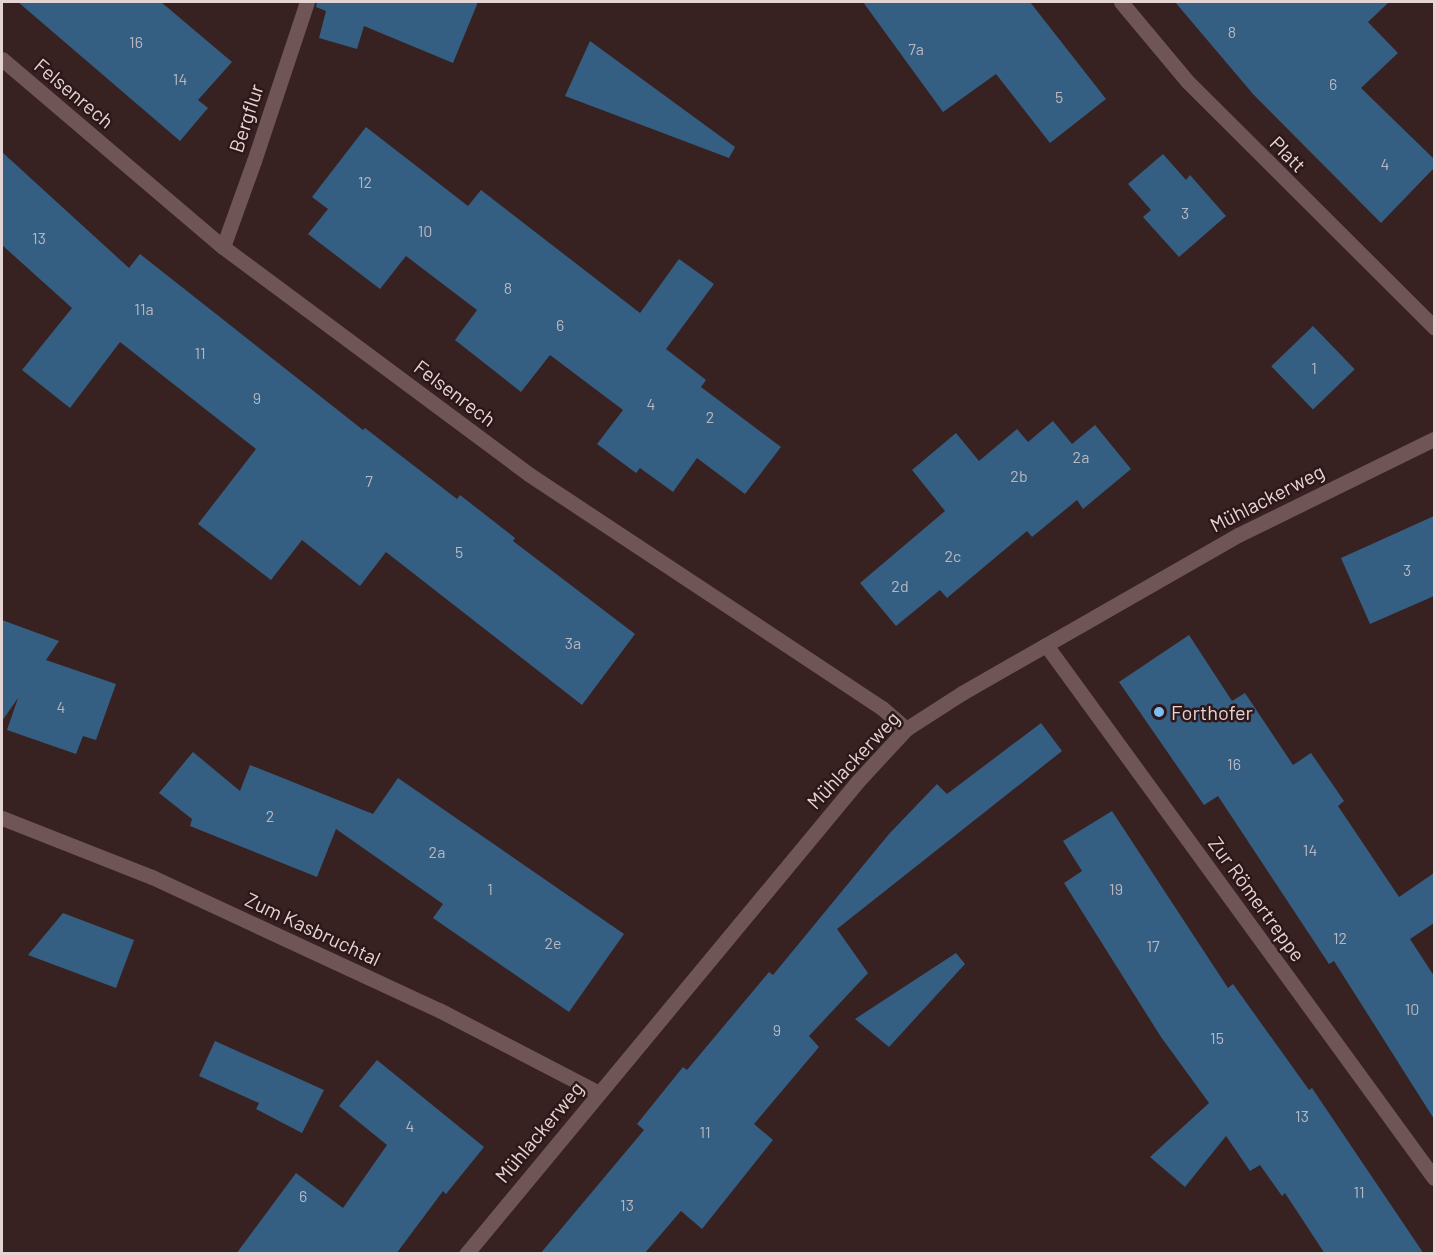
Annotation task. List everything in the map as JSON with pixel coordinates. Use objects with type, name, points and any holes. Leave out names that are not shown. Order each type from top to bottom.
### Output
[{"type":"street","name":"Bergflur","points":[[223,247],[307,2]]},
{"type":"street","name":"Platt","points":[[1121,2],[1187,81],[1434,327]]},
{"type":"street","name":"Felsenrech","points":[[2,59],[223,247],[530,475],[882,708],[906,729]]},
{"type":"street","name":"Mühlackerweg","points":[[466,1254],[858,781],[906,729],[1046,645],[1238,535],[1434,439]]},
{"type":"street","name":"Zur Römertreppe","points":[[1046,645],[1434,1178]]},
{"type":"street","name":"Zum Kasbruchtal","points":[[2,818],[152,877],[439,1010],[599,1093]]},
{"type":"building","points":[[18,2],[161,2],[232,62],[198,100],[208,108],[180,141]]},
{"type":"building","points":[[317,2],[478,2],[453,63],[364,26],[357,49],[319,38],[326,11],[316,7]]},
{"type":"building","points":[[863,2],[1030,2],[1106,99],[1050,143],[996,74],[943,112]]},
{"type":"building","points":[[1175,2],[1389,2],[1368,22],[1398,53],[1361,88],[1434,159],[1434,168],[1381,223],[1253,94]]},
{"type":"building","points":[[590,41],[735,147],[729,158],[565,96]]},
{"type":"building","points":[[366,127],[468,206],[481,190],[640,313],[679,259],[714,284],[666,349],[706,380],[701,387],[781,447],[745,494],[697,458],[673,492],[640,468],[636,473],[597,444],[623,410],[550,355],[521,392],[455,340],[477,310],[406,256],[380,289],[308,234],[328,209],[312,197]]},
{"type":"building","points":[[2,152],[129,268],[140,254],[363,430],[365,428],[457,499],[460,495],[515,538],[513,541],[635,634],[582,705],[386,552],[360,586],[302,540],[271,580],[198,524],[256,449],[120,342],[70,408],[22,370],[72,308],[2,245]]},
{"type":"building","points":[[1163,154],[1186,180],[1190,175],[1226,216],[1179,257],[1143,217],[1151,210],[1128,184]]},
{"type":"building","points":[[1313,326],[1355,369],[1313,409],[1271,366]]},
{"type":"building","points":[[1053,421],[1072,444],[1095,425],[1131,469],[1083,509],[1077,500],[1032,537],[1027,531],[947,598],[940,590],[896,626],[860,583],[945,511],[912,470],[956,433],[979,461],[1017,429],[1028,442]]},
{"type":"building","points":[[1434,516],[1434,596],[1370,624],[1341,558]]},
{"type":"building","points":[[2,620],[59,641],[46,660],[116,684],[96,740],[83,736],[76,754],[7,730],[18,698],[2,721]]},
{"type":"building","points":[[1189,635],[1232,701],[1245,693],[1293,765],[1311,753],[1344,801],[1338,806],[1399,897],[1434,873],[1434,923],[1410,939],[1434,976],[1434,1119],[1334,961],[1329,964],[1218,796],[1204,805],[1119,682]]},
{"type":"building","points":[[1041,723],[1062,751],[837,929],[868,973],[809,1036],[819,1047],[754,1124],[773,1140],[702,1229],[681,1211],[644,1254],[540,1254],[644,1130],[637,1124],[683,1067],[687,1070],[769,972],[773,975],[889,834],[937,784],[947,794]]},
{"type":"building","points":[[193,752],[240,791],[250,765],[373,814],[398,778],[624,934],[569,1012],[433,918],[443,904],[336,829],[317,877],[190,826],[192,819],[159,793]]},
{"type":"building","points":[[1112,811],[1228,988],[1233,984],[1309,1090],[1312,1088],[1424,1254],[1325,1254],[1285,1193],[1282,1196],[1260,1165],[1250,1171],[1226,1136],[1185,1187],[1150,1157],[1209,1103],[1161,1037],[1064,883],[1082,871],[1063,841]]},
{"type":"building","points":[[63,913],[134,940],[116,988],[28,955]]},
{"type":"building","points":[[956,953],[965,964],[889,1047],[855,1019]]},
{"type":"building","points":[[215,1041],[324,1090],[302,1133],[256,1109],[259,1103],[199,1076]]},
{"type":"building","points":[[377,1060],[484,1147],[446,1194],[443,1191],[396,1254],[236,1254],[296,1173],[343,1208],[387,1145],[339,1106]]},
{"type":"place","name":"Forthofer","points":[[1159,712]]}]
